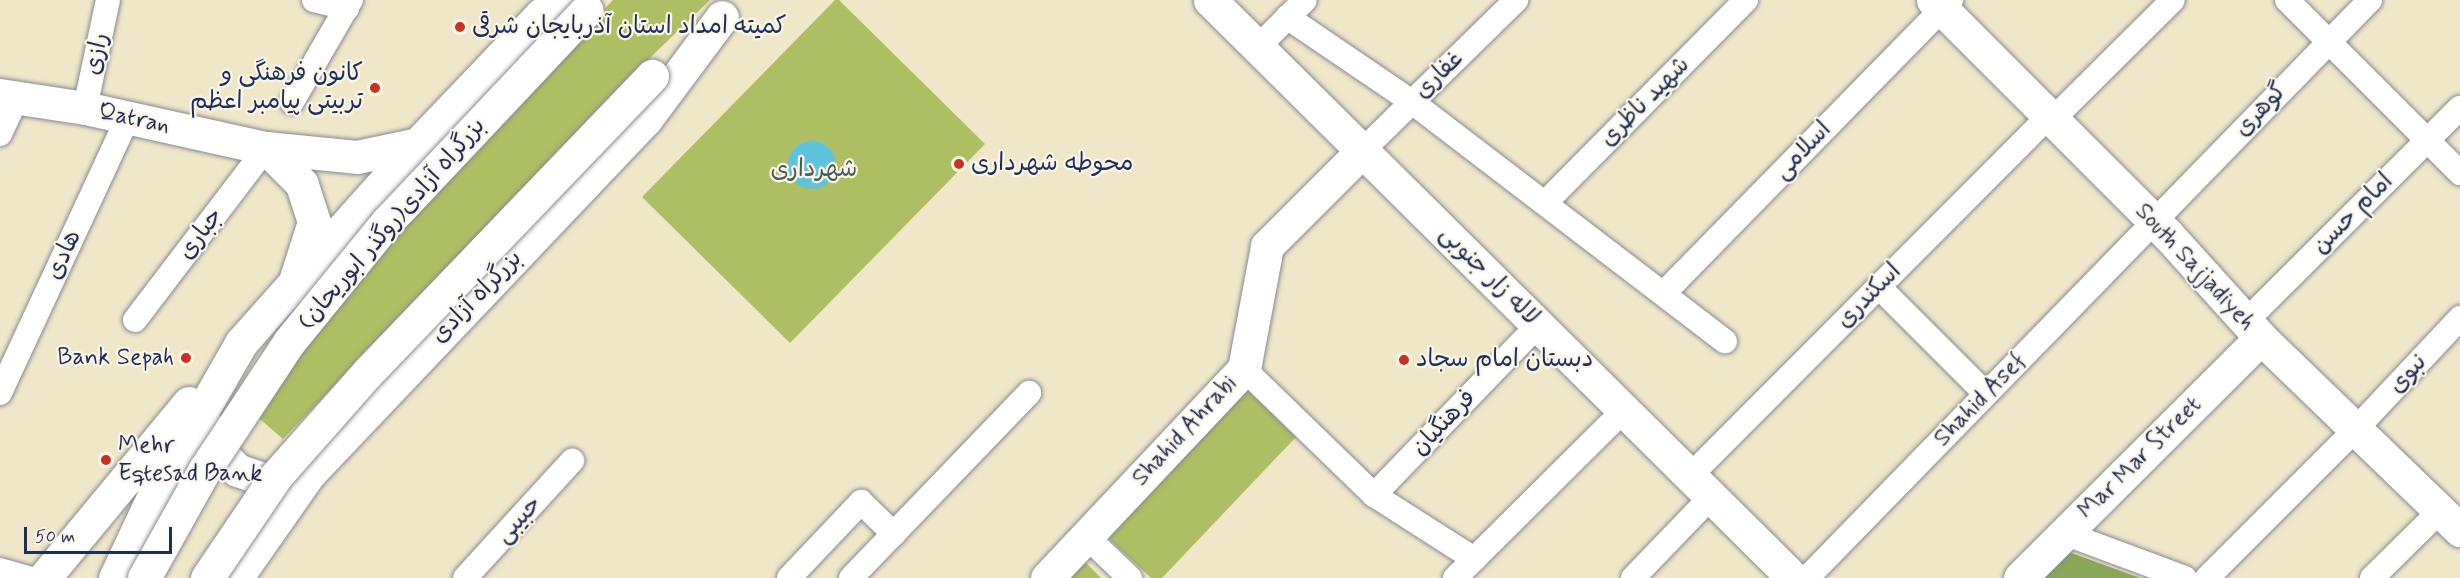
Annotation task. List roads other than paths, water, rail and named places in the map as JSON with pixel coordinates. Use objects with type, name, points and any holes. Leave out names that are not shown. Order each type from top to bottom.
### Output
[{"type":"main road","name":"لاله زار جنوبی","points":[[1210,0],[1795,577]]},
{"type":"main road","name":"South Sajjadiyeh","points":[[1942,3],[2050,118],[2154,222],[2253,330],[2355,430],[2453,519]]},
{"type":"main road","points":[[44,578],[108,498],[296,279],[418,144],[541,15],[581,4]]},
{"type":"main road","name":"بزرگراه آزادی(روگذر ابوریحان)","points":[[144,578],[205,469],[289,342],[387,222],[581,4]]},
{"type":"main road","points":[[207,578],[276,476],[369,371],[652,76],[731,9]]},
{"type":"main road","name":"بزرگراه آزادی","points":[[236,578],[308,475],[646,119],[731,9]]},
{"type":"main road","name":"Qatran","points":[[9,96],[85,108],[266,148],[357,157],[418,144]]},
{"type":"main road","points":[[266,148],[302,184],[314,222],[296,279]]},
{"type":"main road","name":"Shahid Ahrabi","points":[[1047,578],[1244,369],[1267,246],[1362,151]]},
{"type":"main road","name":"Mar Mar Street","points":[[2020,578],[2253,330]]},
{"type":"main road","points":[[115,578],[154,495],[201,409],[241,343]]},
{"type":"main road","points":[[201,409],[212,444],[237,470],[271,482],[308,475]]},
{"type":"main road","points":[[132,578],[139,574],[160,578]]},
{"type":"street","name":"رازی","points":[[85,108],[108,0]]},
{"type":"street","points":[[292,102],[349,4],[314,0]]},
{"type":"street","points":[[1258,47],[1305,0]]},
{"type":"street","name":"غفاری","points":[[1362,151],[1516,0]]},
{"type":"street","name":"شهید ناظری","points":[[1545,203],[1746,0]]},
{"type":"street","name":"اسکندری","points":[[1633,578],[1701,486],[1878,287],[2173,0]]},
{"type":"street","points":[[2287,0],[2460,173]]},
{"type":"street","name":"گوهری","points":[[2154,222],[2370,0]]},
{"type":"street","name":"اسلامی","points":[[1663,294],[1942,3]]},
{"type":"street","points":[[1287,17],[1412,102],[1725,341]]},
{"type":"street","points":[[0,134],[9,96]]},
{"type":"street","name":"امام حسن","points":[[2253,330],[2427,140],[2460,108]]},
{"type":"street","name":"هادی","points":[[0,393],[128,117]]},
{"type":"street","name":"جباری","points":[[135,320],[266,148]]},
{"type":"street","name":"Shahid Asef","points":[[1795,577],[1986,394],[2154,222]]},
{"type":"street","points":[[1878,287],[1986,394]]},
{"type":"street","name":"نبوی","points":[[2207,578],[2355,430],[2460,318]]},
{"type":"street","name":"فرهنگیان","points":[[1374,495],[1538,325]]},
{"type":"street","points":[[1244,369],[1374,495],[1474,559]]},
{"type":"street","points":[[852,578],[1029,393]]},
{"type":"street","points":[[1455,578],[1624,410]]},
{"type":"street","name":"حبیبی","points":[[465,578],[572,461]]},
{"type":"street","points":[[789,578],[861,502],[894,534]]},
{"type":"street","points":[[2372,578],[2453,519]]},
{"type":"street","points":[[2064,533],[2185,578]]},
{"type":"street","points":[[1086,536],[1130,578]]},
{"type":"street","points":[[0,570],[28,578]]},
{"type":"water","points":[[812,141],[829,148],[836,165],[829,182],[812,189],[795,182],[788,165],[795,148]]},
{"type":"place","name":"کمیته امداد استان آذربایجان شرقی","points":[[460,27]]},
{"type":"place","name":"کانون فرهنگی و تربیتی پیامبر اعظم","points":[[375,88]]},
{"type":"place","name":"محوطه شهرداری","points":[[959,164]]},
{"type":"place","name":"Bank Sepah","points":[[186,358]]},
{"type":"place","name":"دبستان امام سجاد","points":[[1404,360]]},
{"type":"place","name":"Mehr Eqtesad Bank","points":[[106,460]]},
{"type":"park label","name":"شهرداری","points":[[814,170]]}]
